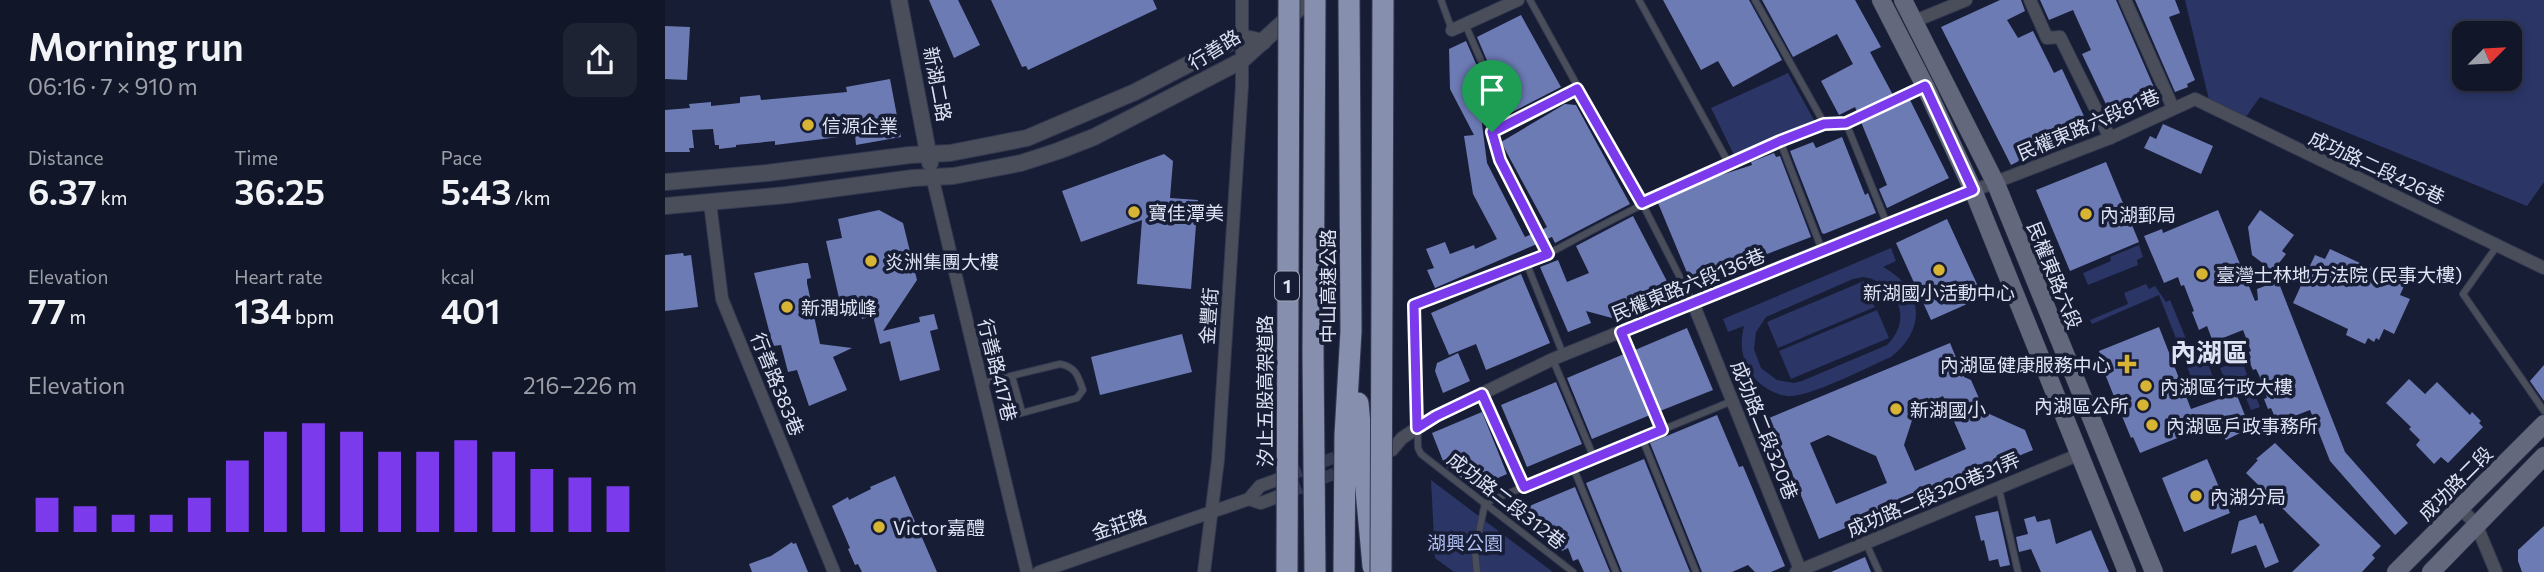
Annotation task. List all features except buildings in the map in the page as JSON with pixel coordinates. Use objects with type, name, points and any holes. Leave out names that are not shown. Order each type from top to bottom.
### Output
[{"type":"highway","name":"汐止五股高架道路","points":[[1286,572],[1289,0]]},
{"type":"highway","name":"中山高速公路","points":[[1315,0],[1315,572]]},
{"type":"highway","name":"中山高速公路","points":[[1344,572],[1345,435],[1351,331],[1349,0]]},
{"type":"highway","points":[[1381,572],[1383,0]]},
{"type":"highway","points":[[1351,331],[1374,572]]},
{"type":"highway","points":[[1286,572],[1296,430],[1313,353]]},
{"type":"main road","points":[[1881,0],[1925,86],[1973,190],[2127,572]]},
{"type":"main road","name":"民權東路六段","points":[[1903,0],[1996,184],[2154,572]]},
{"type":"main road","name":"成功路二段","points":[[2396,572],[2544,424]]},
{"type":"main road","points":[[2431,572],[2544,456]]},
{"type":"street","name":"新湖二路","points":[[899,0],[932,176]]},
{"type":"street","name":"金豐街","points":[[1204,572],[1219,446],[1242,85],[1242,0]]},
{"type":"street","points":[[1263,42],[1308,0]]},
{"type":"street","points":[[1915,22],[1966,0]]},
{"type":"street","points":[[2030,0],[2047,38],[2060,37],[2110,138]]},
{"type":"street","points":[[2125,0],[2173,108]]},
{"type":"street","points":[[1452,30],[1509,2]]},
{"type":"street","name":"行善路","points":[[665,182],[950,153],[1027,138],[1135,92],[1241,37],[1263,42]]},
{"type":"street","name":"行善路","points":[[665,206],[710,204],[932,176],[953,176],[1021,163],[1094,137],[1241,61],[1263,42]]},
{"type":"street","name":"民權東路六段81巷","points":[[1996,184],[2110,138],[2195,99]]},
{"type":"street","name":"成功路二段426巷","points":[[2195,99],[2544,268]]},
{"type":"street","name":"行善路417巷","points":[[932,176],[1027,572]]},
{"type":"street","name":"民權東路六段136巷","points":[[1368,460],[1392,450],[1402,438],[1436,416],[1558,357],[1973,190],[1996,184]]},
{"type":"street","name":"行善路383巷","points":[[710,204],[722,299],[834,572]]},
{"type":"street","name":"成功路二段320巷","points":[[1693,303],[1799,571]]},
{"type":"street","name":"民權東路六段136巷","points":[[1367,444],[1388,435],[1402,438]]},
{"type":"street","name":"成功路二段320巷31弄","points":[[1799,571],[2080,454]]},
{"type":"street","points":[[1211,512],[1249,499],[1260,486],[1290,475]]},
{"type":"street","points":[[1249,499],[1261,503],[1290,492]]},
{"type":"street","points":[[2460,508],[2476,524],[2496,572]]},
{"type":"street","name":"金莊路","points":[[1039,572],[1211,512]]},
{"type":"lane","points":[[1441,0],[1452,30]]},
{"type":"lane","points":[[1530,0],[1642,203],[1693,303]]},
{"type":"lane","points":[[1639,0],[1728,162]]},
{"type":"lane","points":[[1755,0],[1824,124]]},
{"type":"lane","points":[[1465,24],[1486,72]]},
{"type":"lane","points":[[1417,428],[1414,305],[1548,254],[1642,203],[1728,162],[1824,124],[1846,123],[1925,86]]},
{"type":"lane","points":[[1548,254],[1500,160],[1492,132],[1577,89]]},
{"type":"lane","points":[[1846,123],[1887,224]]},
{"type":"lane","points":[[1780,141],[1822,250]]},
{"type":"lane","points":[[2497,246],[2463,294],[2544,411]]},
{"type":"lane","points":[[1526,262],[1594,458]]},
{"type":"lane","points":[[1621,332],[1662,430]]},
{"type":"lane","points":[[981,383],[1060,364],[1070,366],[1078,374],[1083,390],[1077,398],[1007,417]]},
{"type":"lane","points":[[1012,376],[1022,412]]},
{"type":"lane","points":[[1482,394],[1524,487]]},
{"type":"lane","points":[[1477,572],[1475,552],[1485,503],[1733,401]]},
{"type":"lane","name":"成功路二段312巷","points":[[1417,428],[1421,454],[1573,572]]},
{"type":"lane","points":[[1642,438],[1696,572]]},
{"type":"lane","points":[[1573,467],[1616,572]]},
{"type":"lane","points":[[1999,488],[2018,572]]},
{"type":"lane","points":[[1866,543],[1879,572]]},
{"type":"green space","points":[[2185,0],[2544,0],[2544,182],[2527,206],[2260,97],[2243,121],[2209,100]]},
{"type":"green space","points":[[1788,73],[1815,122],[1734,155],[1711,108]]},
{"type":"green space","points":[[2139,245],[2143,257],[2137,260],[2138,265],[2088,285],[2083,273],[2111,261],[2110,257]]},
{"type":"green space","points":[[1891,248],[1896,261],[1883,267],[1907,286],[1916,310],[1911,334],[1891,357],[1826,386],[1790,396],[1773,392],[1753,377],[1743,355],[1744,326],[1728,332],[1723,319]],"holes":[[[1863,277],[1875,280],[1893,294],[1900,313],[1895,335],[1887,345],[1794,383],[1777,380],[1761,368],[1754,349],[1756,332],[1766,317],[1853,279]]]},
{"type":"green space","points":[[1864,281],[1875,307],[1778,348],[1767,322]]},
{"type":"green space","points":[[2146,284],[2149,289],[2155,286],[2166,302],[2170,300],[2196,363],[2206,359],[2216,384],[2197,392],[2159,295],[2092,324],[2090,320],[2128,304],[2124,293]]},
{"type":"green space","points":[[1877,310],[1889,338],[1791,379],[1779,351]]},
{"type":"green space","points":[[2241,359],[2260,407],[2251,410],[2242,389],[2225,381],[2220,368]]},
{"type":"green space","name":"湖興公園","points":[[1431,480],[1553,572],[1454,572],[1435,558]]},
{"type":"tunnel","points":[[1290,475],[1348,452]]},
{"type":"tunnel","points":[[1290,492],[1348,468]]},
{"type":"place","name":"信源企業","points":[[808,125]]},
{"type":"place","name":"寶佳潭美","points":[[1134,212]]},
{"type":"place","name":"內湖郵局","points":[[2086,214]]},
{"type":"place","name":"炎洲集團大樓","points":[[871,261]]},
{"type":"place","name":"新湖國小活動中心","points":[[1939,270]]},
{"type":"place","name":"臺灣士林地方法院 (民事大樓)","points":[[2202,274]]},
{"type":"place","name":"新潤城峰","points":[[787,307]]},
{"type":"place","name":"內湖區健康服務中心","points":[[2127,364]]},
{"type":"place","name":"內湖區行政大樓","points":[[2146,386]]},
{"type":"place","name":"內湖區公所","points":[[2143,405]]},
{"type":"place","name":"新湖國小","points":[[1896,409]]},
{"type":"place","name":"內湖區戶政事務所","points":[[2152,425]]},
{"type":"place","name":"內湖分局","points":[[2196,496]]},
{"type":"place","name":"Victor嘉醴","points":[[879,527]]},
{"type":"district","name":"內湖區","points":[[2209,351]]},
{"type":"route","points":[[1925,86],[1973,190],[1621,332],[1662,430],[1524,487],[1482,394],[1417,428],[1414,305],[1548,254],[1500,160],[1492,132],[1577,89],[1642,203],[1728,162],[1824,124],[1846,123],[1925,86]]}]
